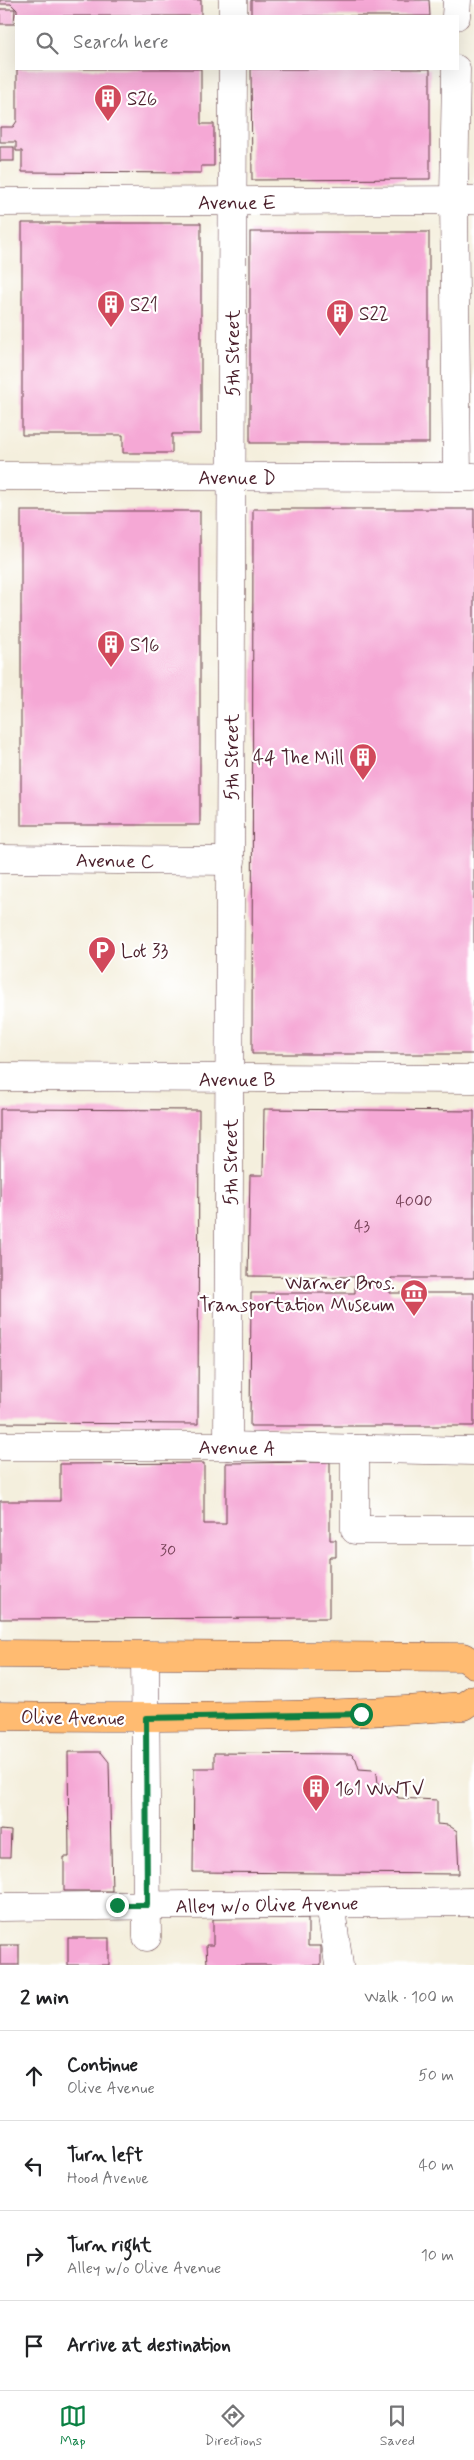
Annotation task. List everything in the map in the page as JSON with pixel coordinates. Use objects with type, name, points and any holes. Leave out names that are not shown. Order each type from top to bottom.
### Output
[{"type":"main road","points":[[0,1654],[464,1657],[474,1664]]},
{"type":"main road","name":"Olive Avenue","points":[[0,1716],[146,1718],[361,1714],[464,1706],[474,1699]]},
{"type":"street","points":[[233,15],[234,0]]},
{"type":"street","points":[[456,15],[457,0]]},
{"type":"street","name":"5th Street","points":[[228,1446],[232,70]]},
{"type":"street","points":[[456,70],[464,200],[466,477]]},
{"type":"street","name":"Avenue E","points":[[0,202],[464,200]]},
{"type":"street","name":"Avenue D","points":[[0,476],[466,477]]},
{"type":"street","name":"Avenue C","points":[[0,859],[231,861]]},
{"type":"street","name":"Avenue B","points":[[0,1078],[474,1079]]},
{"type":"street","name":"Avenue A","points":[[0,1446],[228,1446],[474,1451]]},
{"type":"street","points":[[354,1449],[355,1530],[474,1530]]},
{"type":"street","points":[[145,1655],[147,1937]]},
{"type":"street","name":"Alley w/o Olive Avenue","points":[[0,1906],[474,1902]]},
{"type":"street","points":[[330,1903],[339,1965]]},
{"type":"building","points":[[0,0],[201,0],[201,15],[17,15],[17,10],[11,4],[0,4]]},
{"type":"building","points":[[251,0],[429,0],[430,15],[251,15]]},
{"type":"building","points":[[0,9],[15,9],[14,24],[0,24]]},
{"type":"building","name":"S26","points":[[17,70],[201,70],[201,124],[214,124],[214,166],[201,166],[201,173],[22,172],[22,151],[16,151],[16,142],[0,142],[0,127],[13,127],[17,121]]},
{"type":"building","points":[[251,70],[430,70],[430,179],[252,180]]},
{"type":"building","points":[[0,147],[14,147],[14,161],[0,161]]},
{"type":"building","name":"S21","points":[[22,223],[201,223],[201,434],[172,434],[172,453],[123,453],[123,435],[22,435]]},
{"type":"building","name":"S22","points":[[250,232],[429,232],[429,443],[250,443]]},
{"type":"building","name":"44 The Mill","points":[[253,509],[474,509],[474,1054],[252,1054]]},
{"type":"building","name":"S16","points":[[21,511],[200,511],[200,825],[21,825]]},
{"type":"building","points":[[0,1109],[199,1110],[198,1424],[0,1423]]},
{"type":"building","points":[[264,1109],[474,1111],[474,1278],[391,1278],[390,1293],[474,1293],[474,1426],[250,1426],[251,1293],[355,1293],[355,1277],[248,1276],[250,1175],[263,1175]]},
{"type":"building","points":[[330,1462],[330,1540],[336,1540],[336,1557],[329,1557],[329,1618],[0,1619],[0,1501],[60,1501],[60,1464],[204,1463],[204,1524],[226,1524],[226,1463]]},
{"type":"building","points":[[68,1752],[101,1752],[109,1762],[112,1891],[64,1891],[64,1857],[69,1857]]},
{"type":"building","name":"161 WWTV","points":[[214,1753],[351,1754],[356,1759],[359,1769],[373,1770],[377,1774],[378,1784],[392,1786],[398,1798],[437,1800],[437,1824],[448,1825],[457,1831],[459,1874],[193,1872],[194,1768],[214,1768]]},
{"type":"building","points":[[0,1830],[11,1831],[10,1857],[0,1857]]},
{"type":"building","points":[[308,1918],[308,1946],[321,1946],[321,1965],[207,1965],[206,1945],[213,1945],[213,1919]]},
{"type":"building","points":[[68,1938],[109,1938],[109,1965],[68,1965]]},
{"type":"building","points":[[0,1945],[19,1945],[19,1965],[0,1965]]},
{"type":"place","name":"S26","points":[[108,122]]},
{"type":"place","name":"S21","points":[[111,328]]},
{"type":"place","name":"S22","points":[[340,337]]},
{"type":"place","name":"S16","points":[[111,668]]},
{"type":"place","name":"44 The Mill","points":[[363,781]]},
{"type":"place","name":"Lot 33","points":[[102,974]]},
{"type":"place","name":"Warner Bros. Transportation Museum","points":[[414,1317]]},
{"type":"place","name":"161 WWTV","points":[[316,1812]]},
{"type":"route","points":[[117,1905],[147,1905],[146,1718],[361,1714]]}]
